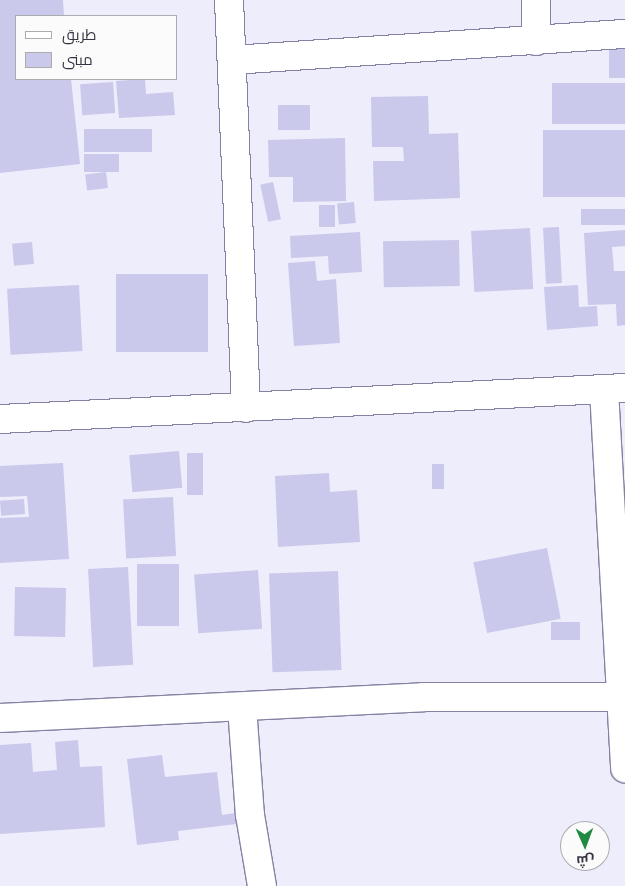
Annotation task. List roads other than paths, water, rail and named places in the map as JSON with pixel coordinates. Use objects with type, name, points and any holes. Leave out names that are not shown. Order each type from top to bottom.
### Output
[{"type":"street","points":[[229,0],[246,408]]},
{"type":"street","points":[[536,0],[536,40]]},
{"type":"street","points":[[232,60],[625,34]]},
{"type":"street","points":[[0,419],[614,389],[621,697],[625,768]]},
{"type":"street","points":[[0,718],[423,697],[621,697]]},
{"type":"street","points":[[242,707],[250,815],[262,886]]}]
